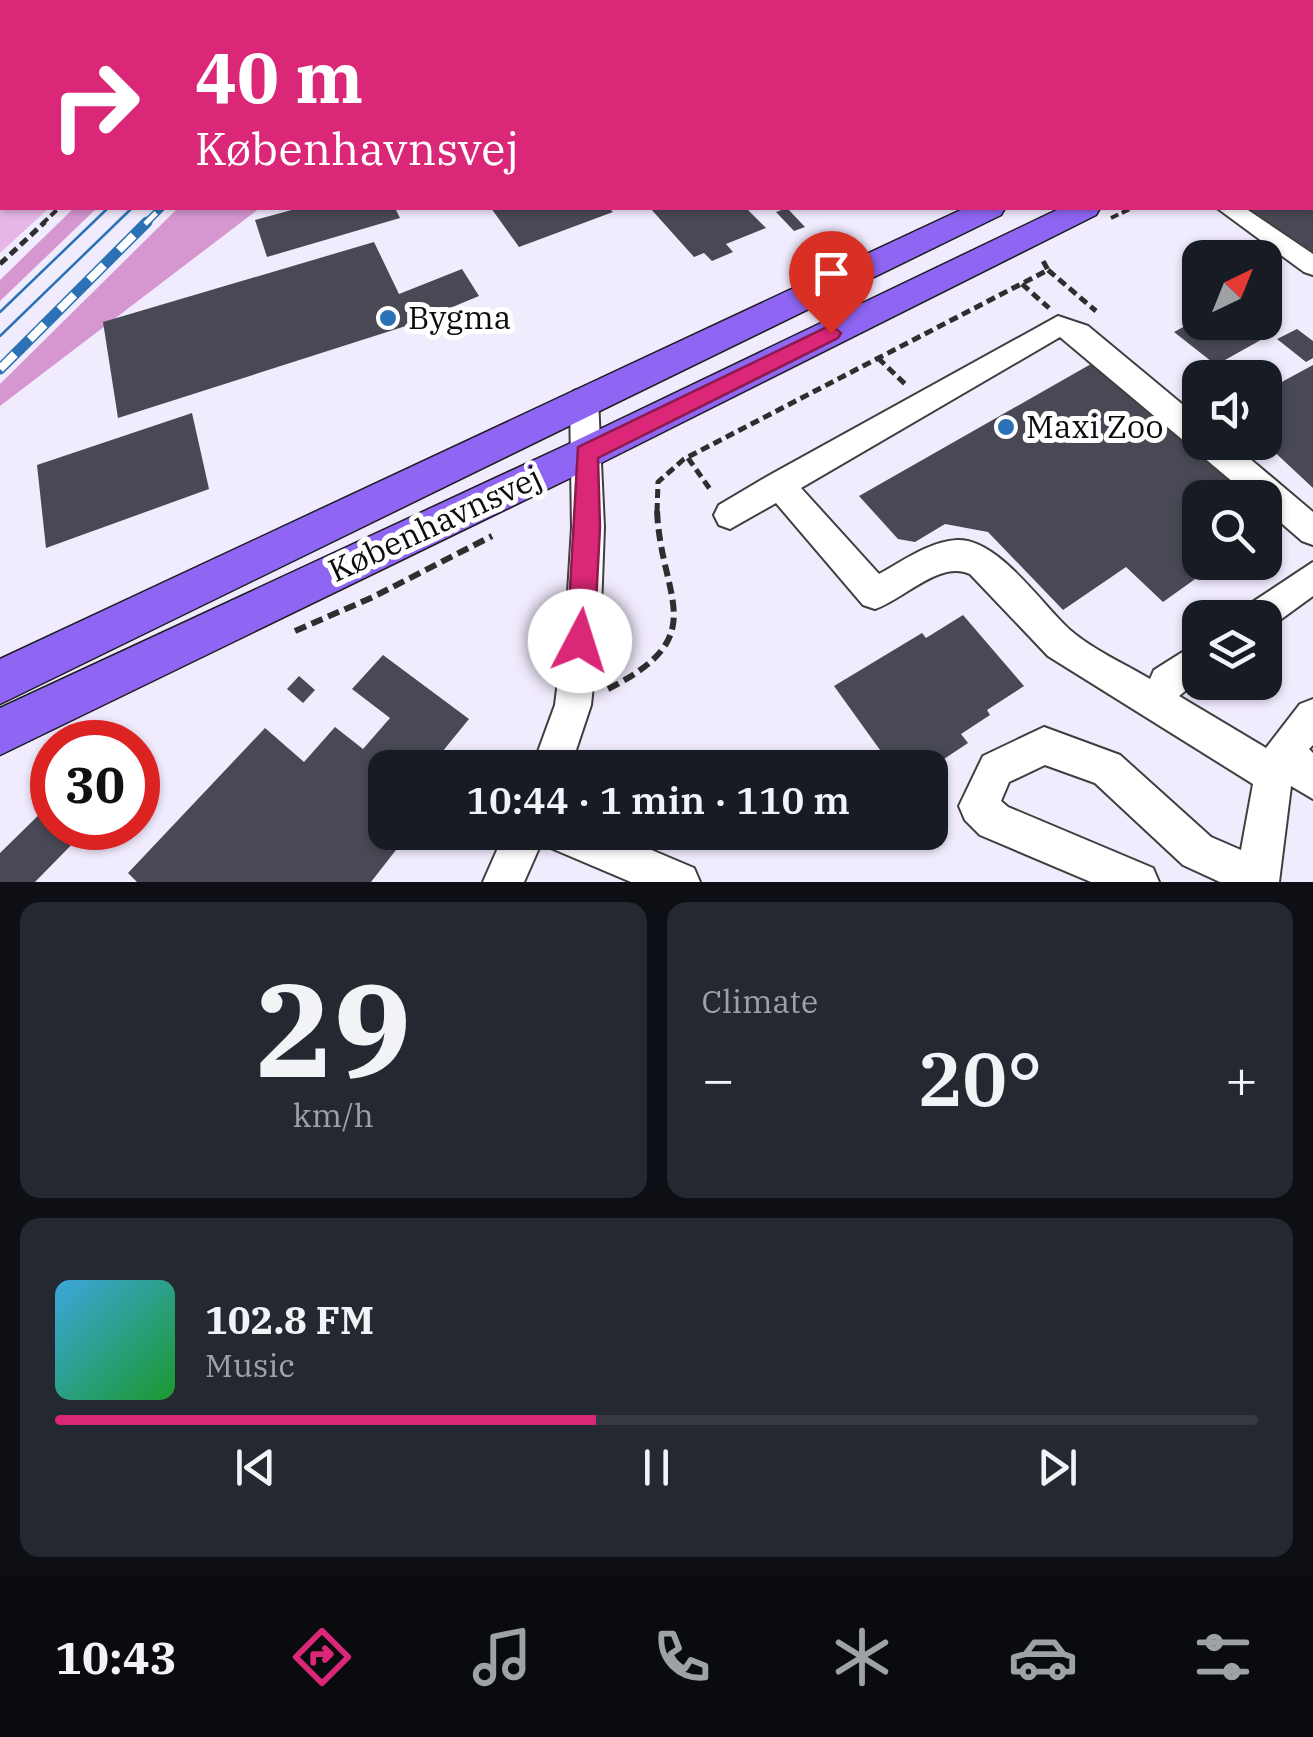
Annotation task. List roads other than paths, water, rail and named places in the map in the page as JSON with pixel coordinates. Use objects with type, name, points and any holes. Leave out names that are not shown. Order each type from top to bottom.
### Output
[{"type":"main road","name":"Københavnsvej","points":[[0,682],[584,399],[986,210]]},
{"type":"main road","name":"Københavnsvej","points":[[0,732],[586,454],[1080,210]]},
{"type":"street","points":[[1231,210],[1313,266]]},
{"type":"street","points":[[730,514],[922,401],[1061,327],[1078,333],[1182,421]]},
{"type":"street","points":[[558,750],[574,706],[588,527],[584,399]]},
{"type":"street","points":[[1229,460],[1313,531]]},
{"type":"street","points":[[779,485],[876,594],[938,558],[961,554],[982,564],[1001,581],[1060,644],[1158,703],[1313,780]]},
{"type":"street","points":[[1282,600],[1313,578]]},
{"type":"street","points":[[1158,703],[1167,682],[1182,671]]},
{"type":"street","points":[[1139,882],[994,821],[979,806],[996,769],[1044,746],[1106,768],[1197,851],[1259,881],[1265,804],[1279,762],[1313,717]]},
{"type":"street","points":[[504,882],[518,850]]},
{"type":"street","points":[[603,850],[680,882]]},
{"type":"tram line","points":[[0,312],[106,210]]},
{"type":"tram line","points":[[0,336],[130,210]]},
{"type":"railway","points":[[0,369],[159,210]]},
{"type":"place","name":"Bygma","points":[[388,318]]},
{"type":"place","name":"Maxi Zoo","points":[[1006,427]]}]
